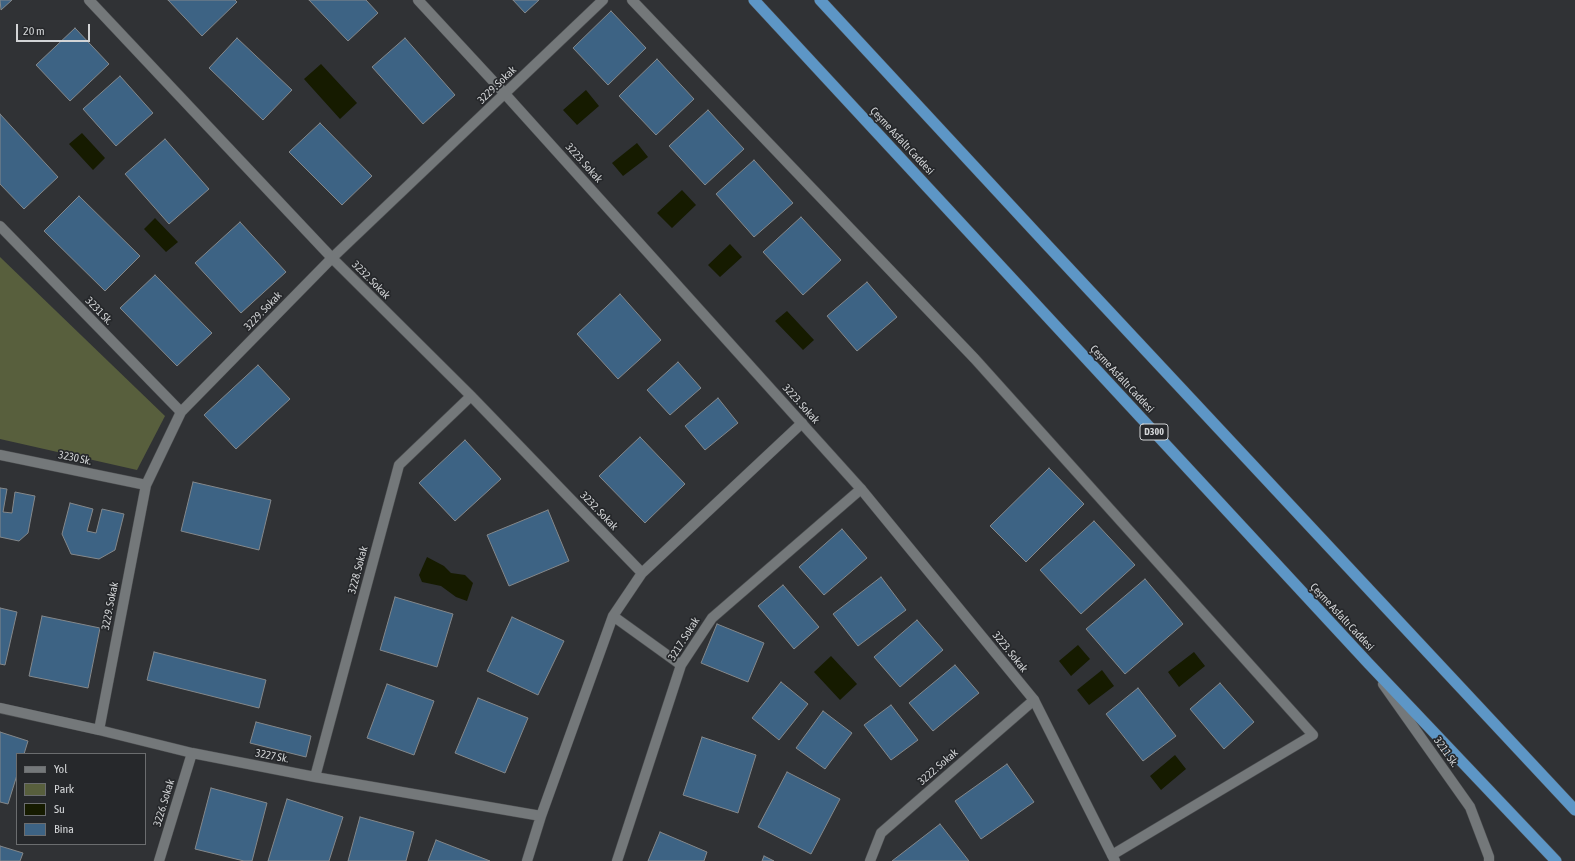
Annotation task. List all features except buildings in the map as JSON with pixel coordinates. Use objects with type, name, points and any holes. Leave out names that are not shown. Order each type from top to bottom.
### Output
[{"type":"highway","name":"Çeşme Asfaltı Caddesi","points":[[754,0],[1369,664],[1556,861]]},
{"type":"highway","points":[[820,0],[1054,253],[1575,810]]},
{"type":"street","name":"3232. Sokak","points":[[89,0],[332,258],[471,396],[642,573]]},
{"type":"street","name":"3223. Sokak","points":[[418,0],[505,94],[861,489],[1034,700],[1114,858]]},
{"type":"street","name":"3229. Sokak","points":[[99,730],[146,485],[181,412],[332,258],[603,0]]},
{"type":"street","points":[[632,0],[975,359],[1313,735],[1114,858]]},
{"type":"street","name":"3231 Sk.","points":[[0,226],[181,412]]},
{"type":"street","name":"3228. Sokak","points":[[315,777],[399,464],[471,396]]},
{"type":"street","points":[[527,861],[541,816],[613,616],[642,573],[802,423]]},
{"type":"street","name":"3230 Sk.","points":[[0,455],[146,485]]},
{"type":"street","name":"3217. Sokak","points":[[617,861],[681,665],[712,618],[861,489]]},
{"type":"street","points":[[613,616],[681,665]]},
{"type":"street","name":"3211 Sk.","points":[[1369,664],[1470,807],[1489,857],[1489,861]]},
{"type":"street","name":"3222. Sokak","points":[[870,861],[881,833],[1034,700]]},
{"type":"street","name":"3227 Sk.","points":[[0,708],[192,753],[315,777],[541,816]]},
{"type":"street","name":"3226. Sokak","points":[[159,861],[192,753]]},
{"type":"green space","points":[[0,257],[165,416],[137,470],[0,439]]},
{"type":"water","points":[[321,64],[357,103],[340,119],[304,79]]},
{"type":"water","points":[[586,90],[599,106],[577,125],[563,110]]},
{"type":"water","points":[[82,133],[105,158],[93,170],[69,144]]},
{"type":"water","points":[[637,143],[648,157],[623,176],[612,163]]},
{"type":"water","points":[[682,190],[696,205],[672,228],[657,213]]},
{"type":"water","points":[[155,218],[178,242],[166,252],[144,229]]},
{"type":"water","points":[[730,244],[742,257],[720,277],[708,265]]},
{"type":"water","points":[[787,311],[814,340],[803,350],[775,321]]},
{"type":"water","points":[[427,557],[444,566],[451,573],[465,575],[473,583],[467,601],[456,597],[441,586],[422,582],[419,575]]},
{"type":"water","points":[[1078,645],[1090,659],[1071,676],[1059,661]]},
{"type":"water","points":[[1194,652],[1205,666],[1179,687],[1168,672]]},
{"type":"water","points":[[831,656],[857,684],[840,700],[814,672]]},
{"type":"water","points":[[1102,670],[1114,686],[1089,705],[1077,690]]},
{"type":"water","points":[[1175,755],[1186,769],[1161,790],[1150,776]]}]
